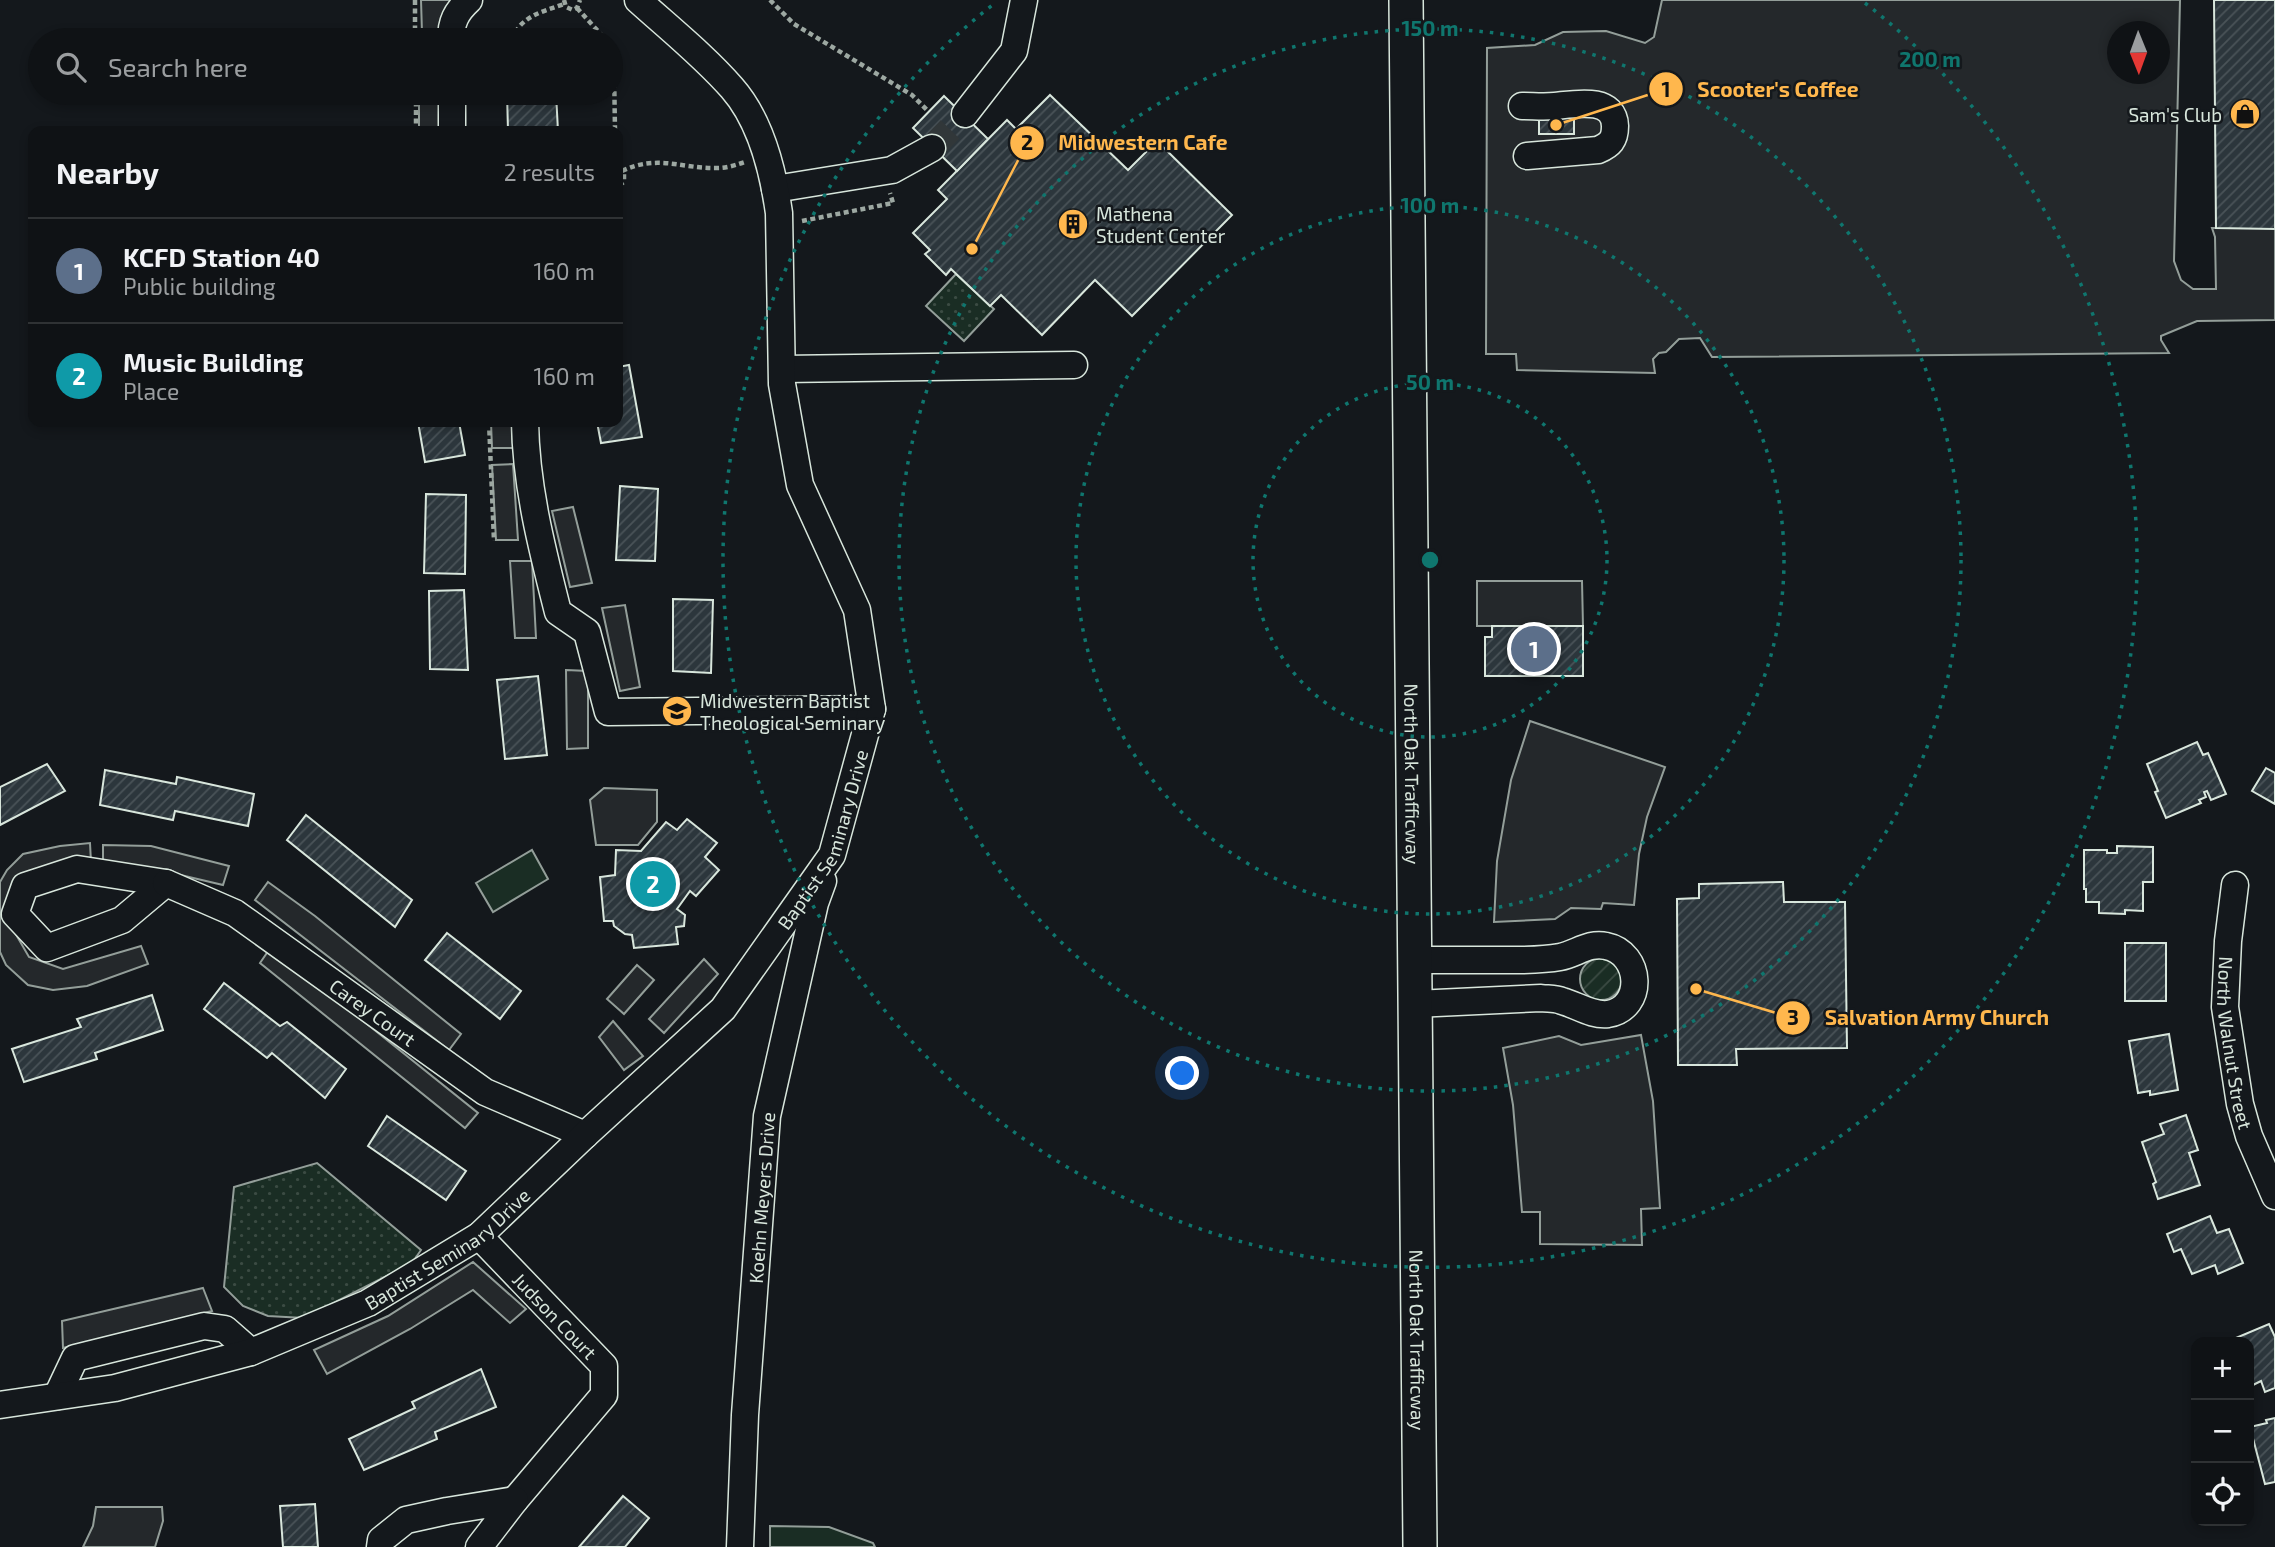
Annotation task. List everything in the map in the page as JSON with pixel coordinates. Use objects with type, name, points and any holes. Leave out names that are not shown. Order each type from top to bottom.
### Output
[{"type":"main road","name":"North Oak Trafficway","points":[[1406,0],[1420,1547]]},
{"type":"street","points":[[452,28],[455,15],[469,0]]},
{"type":"street","name":"Baptist Seminary Drive","points":[[0,1405],[115,1388],[251,1352],[368,1303],[480,1236],[585,1135],[723,1009],[832,855],[872,709],[857,610],[800,485],[782,384],[779,213],[775,189],[761,141],[734,90],[638,0]]},
{"type":"street","points":[[965,114],[1014,51],[1024,0]]},
{"type":"street","points":[[1522,106],[1589,103],[1607,108],[1615,123],[1614,137],[1608,146],[1598,150],[1527,156]]},
{"type":"street","points":[[452,105],[452,126]]},
{"type":"street","points":[[775,189],[892,170],[932,148]]},
{"type":"street","points":[[783,369],[1074,365]]},
{"type":"street","points":[[525,427],[532,506],[558,612],[587,632],[608,712],[872,709]]},
{"type":"street","name":"Koehn Meyers Drive","points":[[740,1547],[745,1415],[767,1116],[815,903],[832,855]]},
{"type":"street","name":"Carey Court","points":[[166,883],[122,920],[47,948],[15,915],[25,886],[77,869],[166,883],[235,913],[485,1092],[585,1135]]},
{"type":"street","name":"North Walnut Street","points":[[2235,885],[2228,941],[2225,1007],[2240,1104],[2249,1136],[2275,1196]]},
{"type":"street","points":[[1414,960],[1541,960],[1566,956],[1588,946],[1604,945],[1628,957],[1634,971],[1635,986],[1631,998],[1620,1011],[1606,1014],[1595,1014],[1559,999],[1541,998],[1415,1004]]},
{"type":"street","name":"Judson Court","points":[[479,1547],[604,1395],[604,1366],[480,1236]]},
{"type":"street","points":[[57,1396],[75,1358],[204,1326],[225,1329],[251,1352]]},
{"type":"street","points":[[380,1547],[381,1540],[405,1520],[515,1500]]},
{"type":"path","points":[[415,0],[415,28]]},
{"type":"path","points":[[577,8],[580,0]]},
{"type":"path","points":[[770,0],[794,24],[912,95],[928,111]]},
{"type":"path","points":[[518,28],[527,18],[564,2],[569,9],[577,8]]},
{"type":"path","points":[[577,8],[595,28]]},
{"type":"path","points":[[416,105],[416,126]]},
{"type":"path","points":[[615,105],[615,126]]},
{"type":"path","points":[[623,169],[653,163],[719,169],[752,160]]},
{"type":"path","points":[[489,427],[494,541]]},
{"type":"green space","points":[[956,274],[994,309],[964,341],[926,306]]},
{"type":"green space","points":[[532,850],[548,879],[493,912],[476,883]]},
{"type":"green space","points":[[1601,958],[1616,964],[1622,979],[1616,994],[1601,1000],[1586,994],[1580,979],[1586,964]]},
{"type":"green space","points":[[317,1163],[421,1250],[412,1263],[304,1318],[268,1316],[243,1306],[224,1287],[234,1187]]},
{"type":"green space","points":[[770,1526],[829,1527],[873,1543],[875,1547],[770,1547]]},
{"type":"shaded area","points":[[421,0],[463,0],[462,28],[422,28]]},
{"type":"shaded area","points":[[1662,0],[2180,0],[2174,261],[2181,280],[2193,289],[2216,289],[2215,237],[2212,228],[2275,228],[2275,320],[2197,321],[2161,336],[2169,353],[1712,357],[1700,338],[1679,339],[1666,352],[1659,353],[1653,359],[1655,373],[1517,370],[1516,354],[1486,354],[1487,48],[1535,45],[1563,32],[1606,31],[1645,43],[1654,37]]},
{"type":"shaded area","points":[[419,105],[462,105],[462,126],[419,126]]},
{"type":"shaded area","points":[[491,427],[512,427],[513,448],[492,448]]},
{"type":"shaded area","points":[[513,464],[518,540],[496,540],[492,465]]},
{"type":"shaded area","points":[[573,507],[592,583],[570,587],[552,511]]},
{"type":"shaded area","points":[[510,561],[532,561],[536,638],[515,638]]},
{"type":"shaded area","points":[[1477,581],[1582,581],[1583,626],[1477,626]]},
{"type":"shaded area","points":[[625,605],[640,687],[620,691],[602,608]]},
{"type":"shaded area","points":[[566,670],[588,671],[588,748],[567,749]]},
{"type":"shaded area","points":[[1530,721],[1665,767],[1647,817],[1639,854],[1634,905],[1603,903],[1601,909],[1571,908],[1555,919],[1494,922],[1497,861],[1511,780]]},
{"type":"shaded area","points":[[604,788],[657,790],[657,822],[638,845],[596,845],[590,800]]},
{"type":"shaded area","points":[[90,843],[91,862],[28,877],[11,926],[29,957],[63,969],[141,946],[148,964],[87,986],[53,990],[28,985],[6,965],[0,952],[0,882],[7,870],[23,854]]},
{"type":"shaded area","points":[[103,845],[151,846],[229,866],[223,885],[151,868],[103,865]]},
{"type":"shaded area","points":[[268,882],[315,916],[461,1034],[449,1050],[255,900]]},
{"type":"shaded area","points":[[271,947],[478,1113],[465,1128],[260,963]]},
{"type":"shaded area","points":[[704,959],[718,974],[664,1033],[649,1019]]},
{"type":"shaded area","points":[[637,965],[654,980],[624,1014],[607,999]]},
{"type":"shaded area","points":[[613,1021],[643,1056],[624,1070],[599,1037]]},
{"type":"shaded area","points":[[1641,1035],[1653,1101],[1660,1208],[1641,1209],[1642,1245],[1540,1244],[1540,1212],[1522,1212],[1513,1105],[1503,1048],[1559,1036],[1581,1045]]},
{"type":"shaded area","points":[[473,1262],[526,1309],[510,1323],[473,1290],[410,1329],[327,1374],[314,1350],[388,1316]]},
{"type":"shaded area","points":[[203,1288],[212,1311],[63,1348],[62,1321]]},
{"type":"shaded area","points":[[96,1507],[162,1507],[163,1521],[155,1547],[83,1547],[93,1526]]},
{"type":"building","name":"Sam's Club","points":[[2214,0],[2275,0],[2275,229],[2216,228]]},
{"type":"building","name":"Mathena Student Center","points":[[1050,95],[1128,170],[1157,141],[1232,215],[1132,316],[1095,280],[1042,335],[1001,295],[990,306],[951,269],[946,275],[925,254],[930,250],[913,233],[947,199],[938,190],[1007,120],[1016,129]]},
{"type":"building","points":[[944,96],[988,139],[957,171],[913,128]]},
{"type":"building","points":[[507,105],[557,105],[558,126],[508,126]]},
{"type":"building","points":[[1539,116],[1574,116],[1574,134],[1539,134]]},
{"type":"building","points":[[629,365],[642,437],[601,443],[598,427],[623,427],[623,366]]},
{"type":"building","points":[[419,427],[460,427],[465,455],[425,462]]},
{"type":"building","points":[[620,486],[658,489],[655,561],[616,560]]},
{"type":"building","points":[[426,494],[466,495],[465,574],[424,573]]},
{"type":"building","points":[[464,590],[468,670],[430,669],[429,591]]},
{"type":"building","points":[[673,599],[713,600],[711,673],[673,671]]},
{"type":"building","points":[[1492,626],[1583,626],[1583,676],[1485,676],[1485,637],[1492,637]]},
{"type":"building","points":[[538,676],[547,755],[505,759],[497,680]]},
{"type":"building","points":[[2197,742],[2203,755],[2208,753],[2226,794],[2211,800],[2207,791],[2204,792],[2206,797],[2199,800],[2201,803],[2166,818],[2147,764]]},
{"type":"building","points":[[47,764],[65,791],[0,825],[0,787]]},
{"type":"building","points":[[2266,768],[2275,773],[2275,804],[2252,791]]},
{"type":"building","points":[[105,770],[176,784],[177,777],[254,794],[248,826],[175,811],[173,820],[100,805]]},
{"type":"building","points":[[306,815],[412,900],[395,927],[287,840]]},
{"type":"building","points":[[687,819],[717,843],[705,857],[719,870],[696,896],[690,891],[677,909],[685,915],[684,926],[676,927],[678,944],[634,948],[632,935],[625,934],[614,926],[613,921],[604,921],[600,877],[615,875],[616,850],[641,851],[666,822],[677,830]]},
{"type":"building","points":[[2117,846],[2153,847],[2153,882],[2143,882],[2143,911],[2125,910],[2125,914],[2099,913],[2099,902],[2086,902],[2084,850],[2117,853]]},
{"type":"building","points":[[1783,882],[1784,902],[1845,902],[1847,1048],[1736,1049],[1737,1065],[1678,1065],[1677,899],[1699,898],[1699,884]]},
{"type":"building","points":[[447,933],[521,991],[500,1019],[425,960]]},
{"type":"building","points":[[2125,943],[2166,943],[2166,1001],[2125,1001]]},
{"type":"building","points":[[224,983],[280,1026],[287,1022],[346,1069],[325,1098],[272,1053],[267,1058],[204,1009]]},
{"type":"building","points":[[152,995],[163,1030],[95,1053],[97,1059],[24,1082],[12,1049],[81,1027],[77,1019]]},
{"type":"building","points":[[2169,1034],[2178,1090],[2150,1095],[2150,1091],[2138,1093],[2129,1041]]},
{"type":"building","points":[[2186,1115],[2198,1150],[2189,1153],[2200,1185],[2158,1199],[2153,1184],[2156,1182],[2142,1142],[2164,1134],[2160,1124]]},
{"type":"building","points":[[387,1116],[466,1171],[446,1200],[368,1146]]},
{"type":"building","points":[[2210,1216],[2217,1233],[2229,1229],[2243,1263],[2218,1274],[2215,1265],[2192,1274],[2181,1249],[2174,1252],[2167,1234]]},
{"type":"building","points":[[2269,1324],[2275,1337],[2275,1388],[2265,1392],[2261,1381],[2254,1384],[2254,1337],[2238,1337]]},
{"type":"building","points":[[481,1369],[496,1407],[435,1432],[437,1439],[364,1470],[349,1439],[415,1408],[412,1402]]},
{"type":"building","points":[[2275,1418],[2275,1482],[2265,1484],[2254,1442],[2254,1426],[2267,1423],[2266,1420]]},
{"type":"building","points":[[623,1496],[649,1518],[625,1547],[579,1547]]},
{"type":"building","points":[[315,1504],[318,1547],[283,1547],[280,1506]]},
{"type":"tunnel","points":[[932,148],[965,114]]},
{"type":"place","name":"Sam's Club","points":[[2245,114]]},
{"type":"place","name":"Scooter's Coffee","points":[[1556,125]]},
{"type":"place","name":"Mathena Student Center","points":[[1073,224]]},
{"type":"place","name":"Midwestern Cafe","points":[[972,249]]},
{"type":"place","name":"KCFD Station 40","points":[[1534,649]]},
{"type":"place","name":"Midwestern Baptist Theological Seminary","points":[[677,711]]},
{"type":"place","name":"Music Building","points":[[653,884]]},
{"type":"place","name":"Salvation Army Church","points":[[1696,989]]}]
